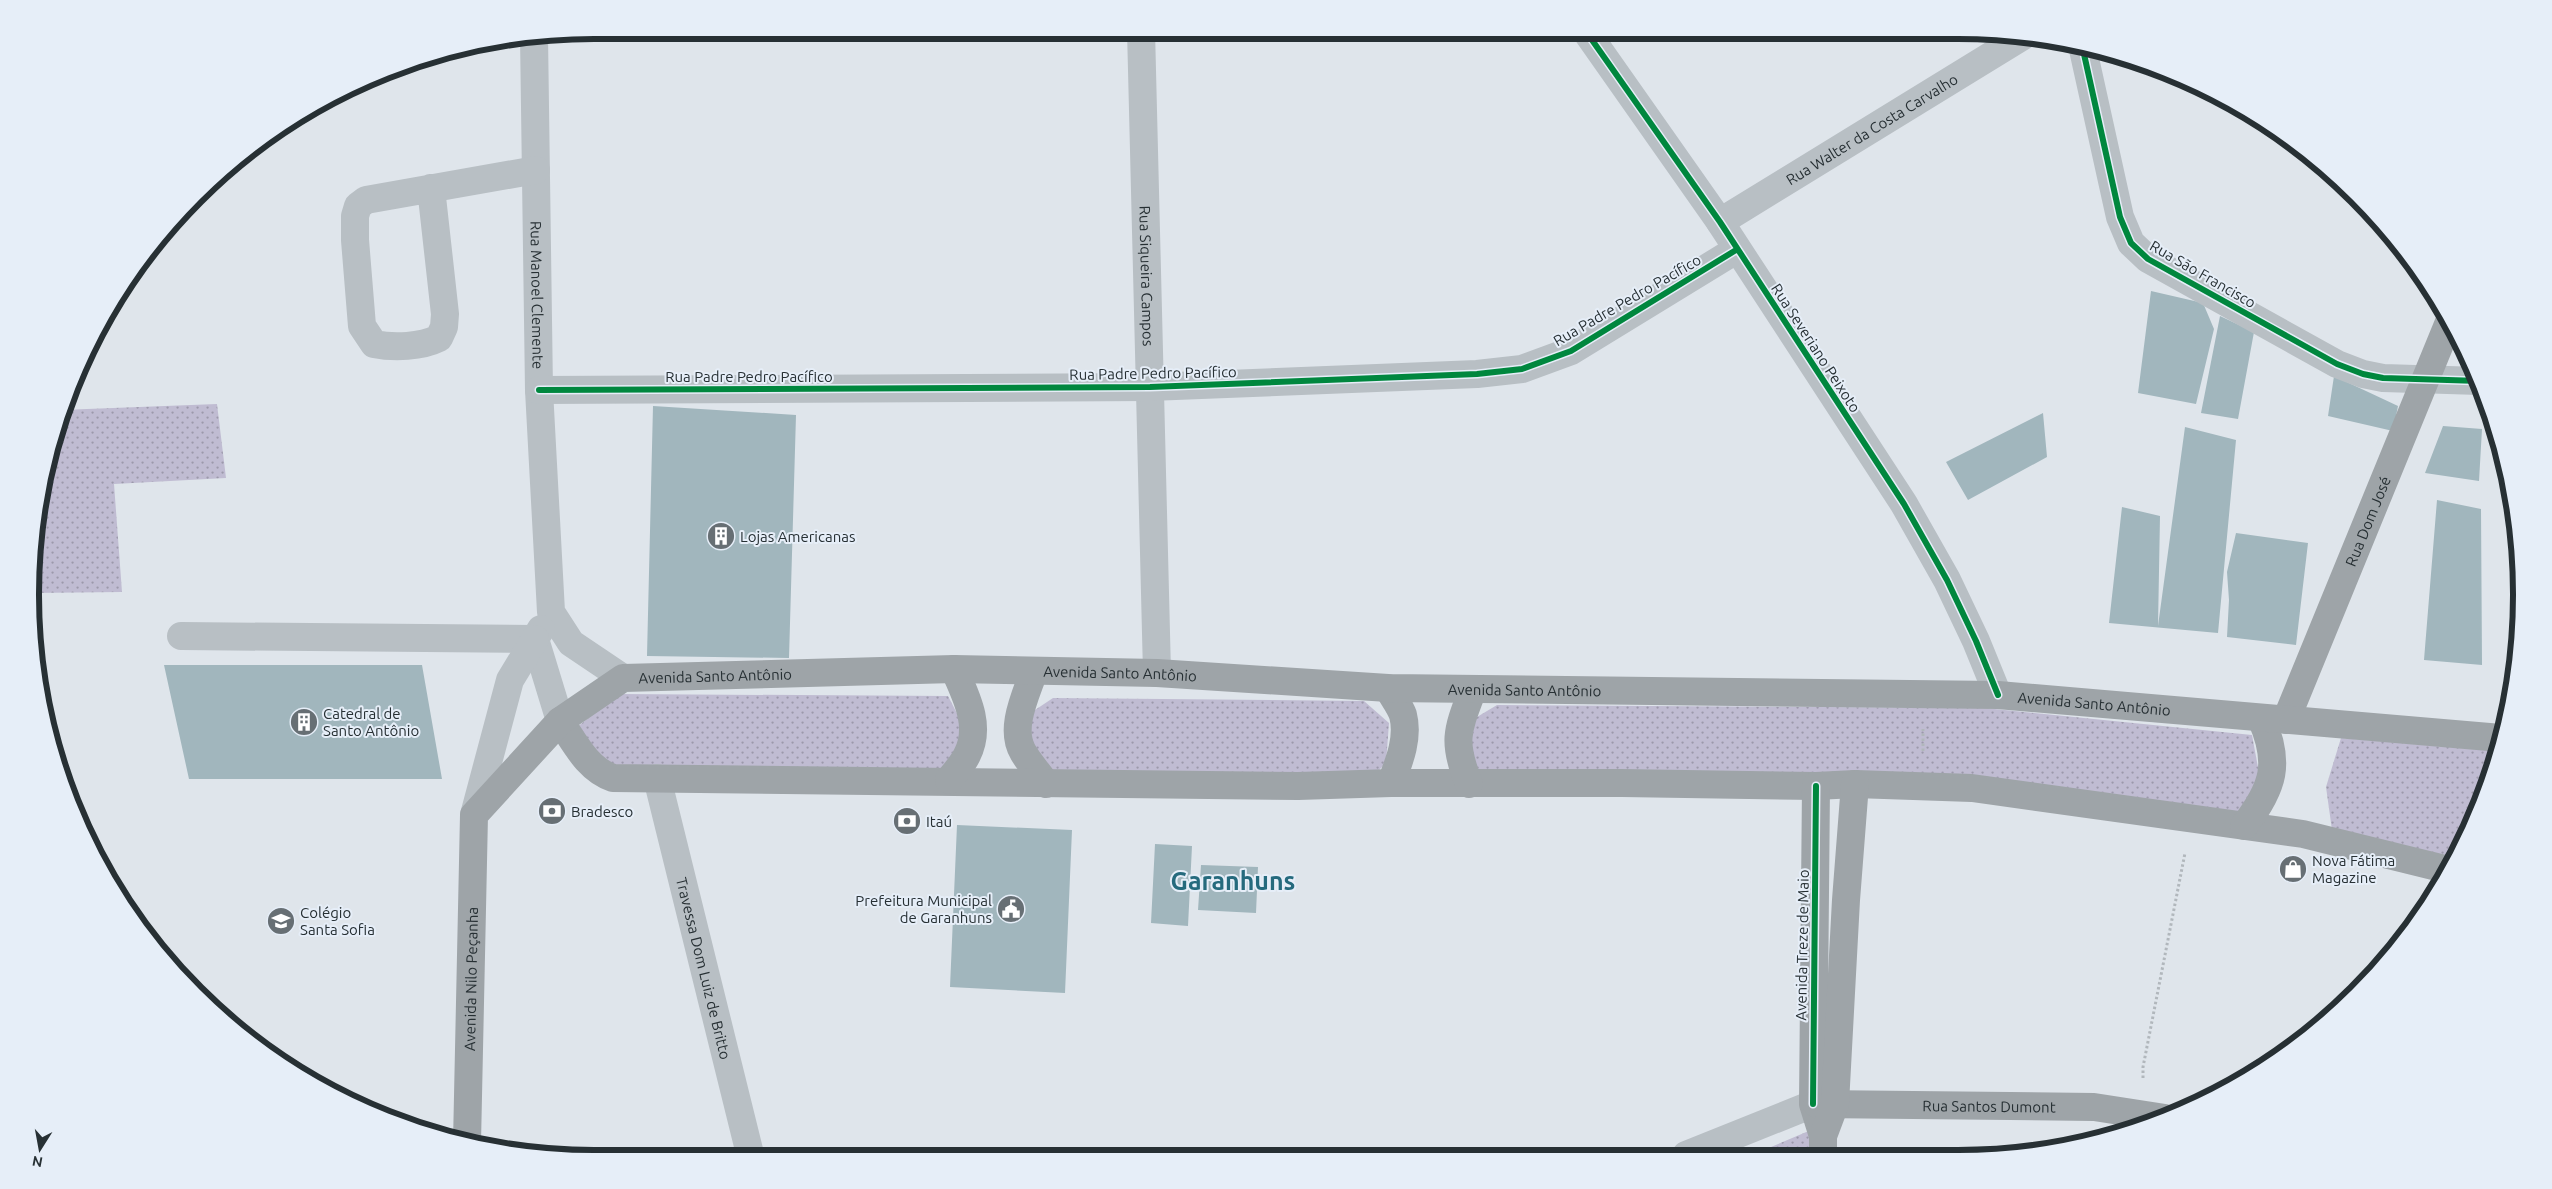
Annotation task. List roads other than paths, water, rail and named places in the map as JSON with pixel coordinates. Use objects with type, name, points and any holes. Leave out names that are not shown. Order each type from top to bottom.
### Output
[{"type":"main road","name":"Rua Dom José","points":[[2274,719],[2426,379],[2446,330]]},
{"type":"main road","name":"Avenida Santo Antônio","points":[[474,815],[560,721],[623,678],[954,669],[1157,673],[1388,688],[1998,695],[2494,737]]},
{"type":"main road","points":[[949,780],[968,755],[974,732],[970,705],[954,669]]},
{"type":"main road","points":[[1034,671],[1020,713],[1018,734],[1022,750],[1046,784]]},
{"type":"main road","points":[[1388,688],[1403,715],[1405,737],[1402,757],[1392,783]]},
{"type":"main road","points":[[1469,784],[1459,758],[1458,736],[1473,689]]},
{"type":"main road","points":[[2244,826],[2267,794],[2273,769],[2271,740],[2274,719]]},
{"type":"main road","points":[[560,721],[591,766],[599,773],[613,778],[949,780],[1046,784],[1298,786],[1392,783],[1622,783],[1816,786],[1855,784],[1972,788],[2303,834],[2441,868]]},
{"type":"main road","name":"Avenida Treze de Maio","points":[[1824,1104],[1846,900],[1855,784]]},
{"type":"main road","name":"Avenida Treze de Maio","points":[[1816,786],[1824,1104],[1823,1145]]},
{"type":"main road","name":"Avenida Nilo Peçanha","points":[[467,1135],[474,815]]},
{"type":"main road","name":"Rua Santos Dumont","points":[[1824,1104],[2094,1107],[2151,1115]]},
{"type":"street","name":"Rua Siqueira Campos","points":[[1140,39],[1157,673]]},
{"type":"street","name":"Rua Severiano Peixoto","points":[[1592,39],[1720,222],[1736,250],[1904,504],[1946,580],[1976,640],[1998,695]]},
{"type":"street","name":"Rua Walter da Costa Carvalho","points":[[1720,222],[2012,42]]},
{"type":"street","name":"Rua Manoel Clemente","points":[[534,43],[539,390],[551,612]]},
{"type":"street","name":"Rua São Francisco","points":[[2084,54],[2120,217],[2130,243],[2148,260],[2337,364],[2363,374],[2426,379],[2470,380]]},
{"type":"street","points":[[431,188],[445,314],[444,328],[439,338],[428,344],[384,346],[374,344],[362,326],[355,240],[355,216],[358,206],[366,200],[431,188],[536,170]]},
{"type":"street","name":"Rua Padre Pedro Pacífico","points":[[539,390],[1150,387],[1467,375],[1522,369],[1570,351],[1736,250]]},
{"type":"street","points":[[474,815],[510,680],[551,612],[571,643],[623,678]]},
{"type":"street","points":[[180,636],[535,639]]},
{"type":"street","points":[[535,639],[560,721]]},
{"type":"street","name":"Travessa Dom Luiz de Britto","points":[[656,778],[749,1150]]},
{"type":"street","points":[[1700,1150],[1824,1104]]},
{"type":"place","name":"Lojas Americanas","points":[[721,536]]},
{"type":"place","name":"Catedral de Santo Antônio","points":[[304,722]]},
{"type":"place","name":"Bradesco","points":[[552,811]]},
{"type":"place","name":"Itaú","points":[[907,821]]},
{"type":"place","name":"Nova Fátima Magazine","points":[[2293,869]]},
{"type":"place","name":"Prefeitura Municipal de Garanhuns","points":[[1011,909]]},
{"type":"place","name":"Colégio Santa Sofia","points":[[281,921]]},
{"type":"district","name":"Garanhuns","points":[[1233,881]]}]
